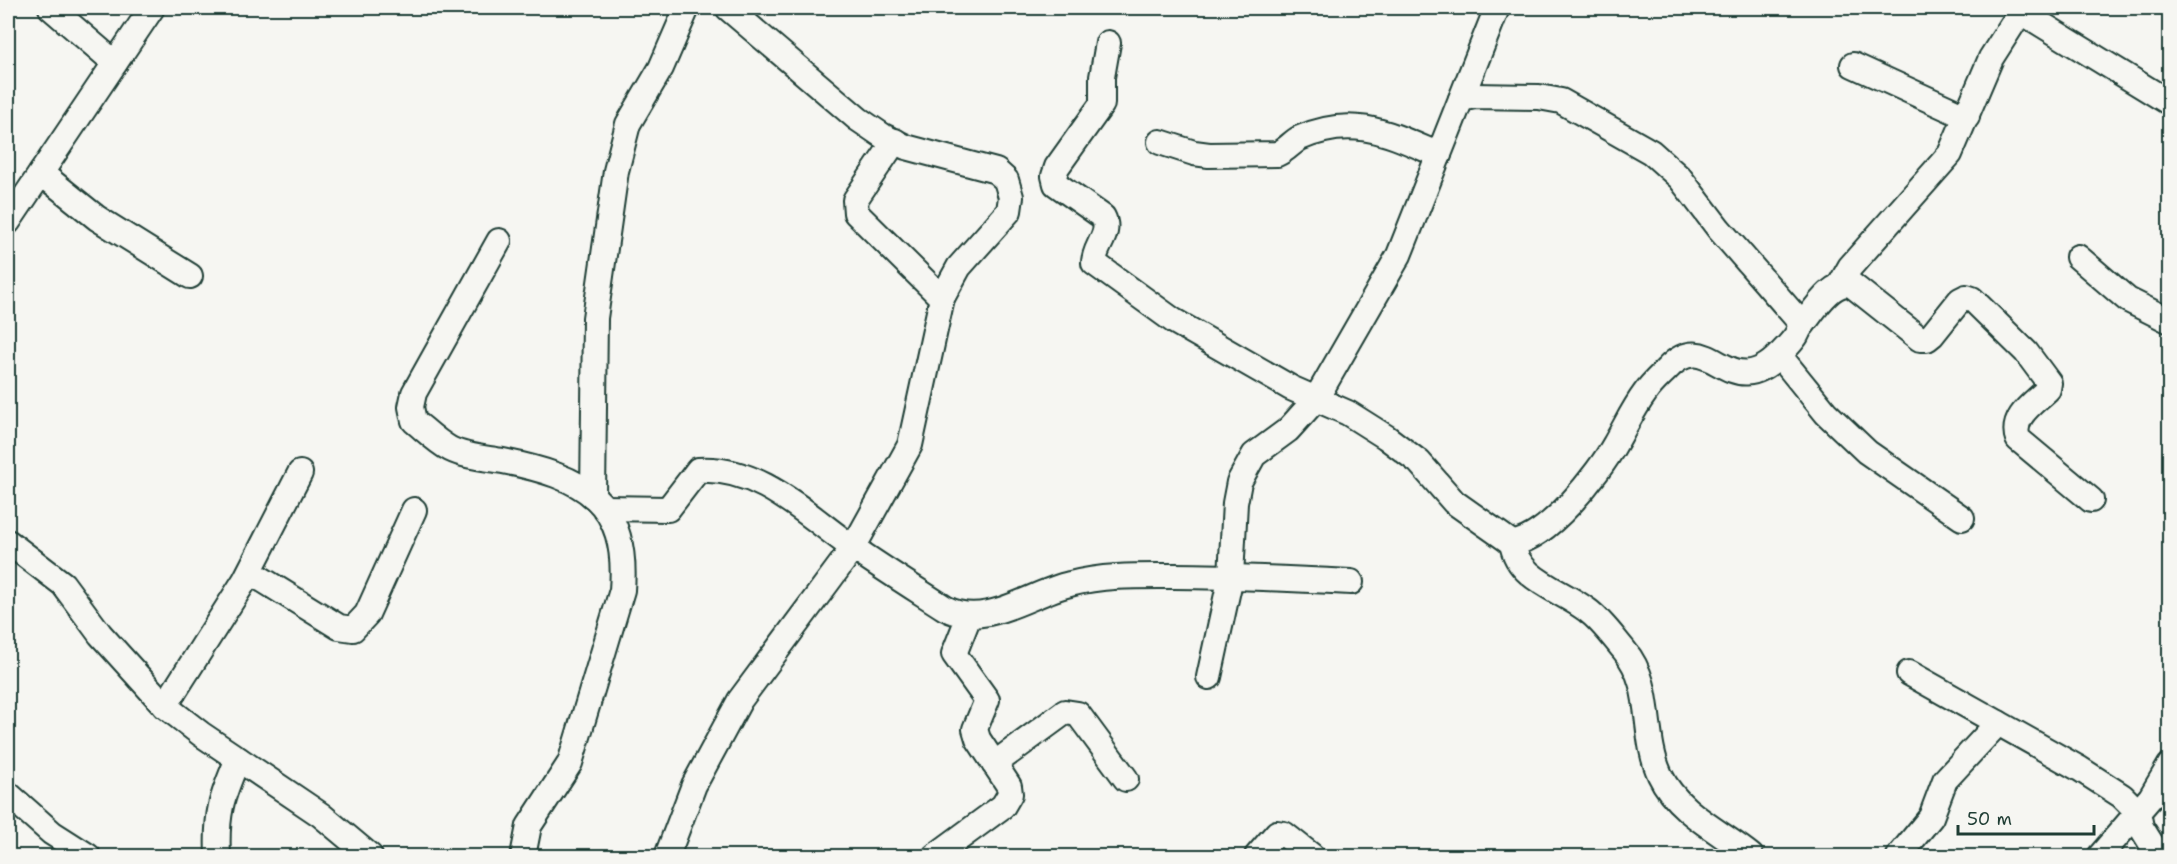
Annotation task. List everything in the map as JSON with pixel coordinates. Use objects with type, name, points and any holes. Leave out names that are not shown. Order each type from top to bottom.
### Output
[{"type":"street","points":[[51,8],[115,63]]},
{"type":"street","points":[[8,222],[152,8]]},
{"type":"street","points":[[599,502],[596,318],[615,171],[627,124],[661,68],[687,8]]},
{"type":"street","points":[[667,856],[694,785],[740,700],[853,548],[910,445],[942,298],[959,267],[1009,211],[1011,197],[1006,180],[996,171],[906,147],[858,119],[728,8]]},
{"type":"street","points":[[1209,677],[1231,576],[1235,503],[1239,482],[1254,454],[1294,424],[1316,399],[1399,255],[1497,8]]},
{"type":"street","points":[[1840,285],[1850,267],[1950,154],[1991,58],[2018,9],[2169,103]]},
{"type":"street","points":[[1108,43],[1102,77],[1102,104],[1057,167],[1054,176],[1056,184],[1103,217],[1106,223],[1106,231],[1094,256],[1094,263],[1174,321],[1291,388],[1348,413],[1386,437],[1419,462],[1454,502],[1512,543],[1519,563],[1548,588],[1590,612],[1637,667],[1645,688],[1651,741],[1659,774],[1677,800],[1751,856]]},
{"type":"street","points":[[1853,65],[1967,117]]},
{"type":"street","points":[[1461,99],[1474,96],[1539,97],[1561,101],[1651,152],[1680,178],[1719,229],[1793,312],[1800,322],[1800,328]]},
{"type":"street","points":[[1160,142],[1194,153],[1209,155],[1277,154],[1299,139],[1348,125],[1374,128],[1439,155]]},
{"type":"street","points":[[895,141],[855,200],[856,213],[942,298]]},
{"type":"street","points":[[41,172],[97,218],[190,276]]},
{"type":"street","points":[[499,241],[414,393],[411,407],[414,421],[450,449],[547,470],[578,484],[599,502],[613,521],[624,562],[622,590],[570,763],[529,826],[523,856]]},
{"type":"street","points":[[2078,257],[2128,300],[2169,321]]},
{"type":"street","points":[[1512,543],[1523,542],[1534,537],[1579,494],[1615,445],[1646,391],[1675,361],[1687,354],[1696,353],[1731,370],[1745,374],[1772,364],[1835,287],[1840,285],[1852,285],[1920,339],[1927,339],[1932,335],[1960,300],[1966,297],[1972,299],[2026,352],[2049,383],[2048,389],[2016,421],[2014,430],[2018,439],[2091,500]]},
{"type":"street","points":[[1779,355],[1826,413],[1867,452],[1962,518]]},
{"type":"street","points":[[599,502],[668,509],[699,470],[742,474],[773,490],[853,548],[958,615],[988,613],[1068,584],[1097,578],[1231,576],[1351,582]]},
{"type":"street","points":[[165,706],[215,632],[250,572],[300,473]]},
{"type":"street","points":[[250,572],[339,627],[353,629],[367,614],[414,510]]},
{"type":"street","points":[[8,542],[63,584],[100,634],[165,706],[321,815],[370,856]]},
{"type":"street","points":[[935,856],[965,836],[1008,800],[1009,786],[978,739],[975,729],[987,700],[954,654],[969,616]]},
{"type":"street","points":[[1909,673],[2080,769],[2122,796],[2138,812],[2141,827],[2159,856]]},
{"type":"street","points":[[994,764],[1065,712],[1072,711],[1078,714],[1126,779]]},
{"type":"street","points":[[1899,856],[1931,817],[1945,780],[1998,723]]},
{"type":"street","points":[[218,856],[216,820],[222,795],[238,759]]},
{"type":"street","points":[[2100,856],[2151,798],[2169,765]]},
{"type":"street","points":[[8,794],[52,833],[88,856]]},
{"type":"street","points":[[1257,856],[1277,833],[1284,834],[1312,856]]}]
